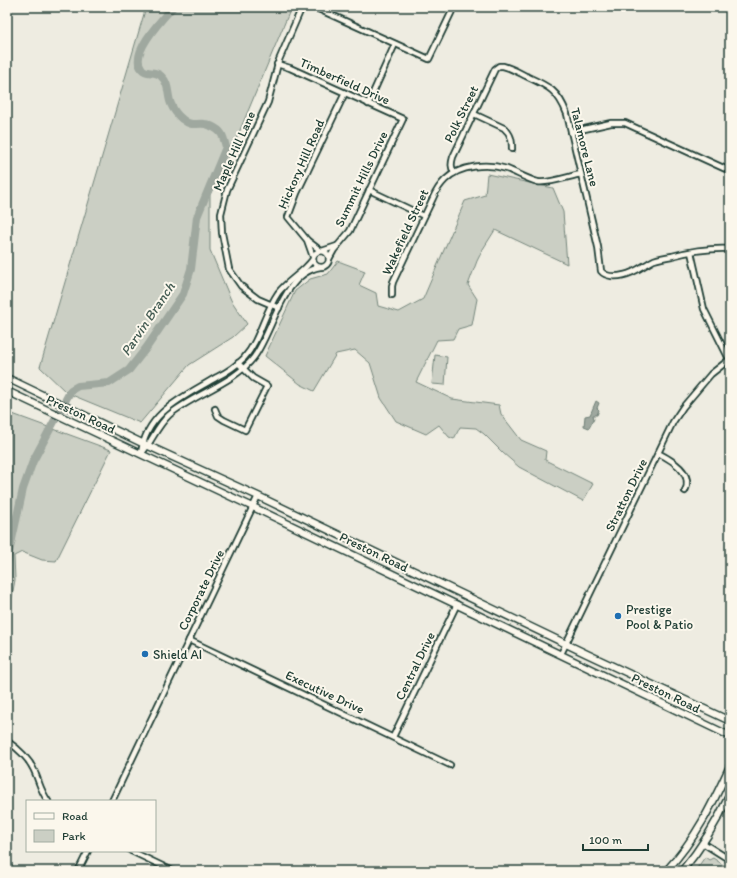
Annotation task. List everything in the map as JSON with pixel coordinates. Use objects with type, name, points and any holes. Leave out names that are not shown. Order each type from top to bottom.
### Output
[{"type":"main road","name":"Preston Road","points":[[7,378],[54,402],[258,496],[730,721]]},
{"type":"main road","name":"Preston Road","points":[[7,391],[386,570],[730,736]]},
{"type":"main road","points":[[7,395],[27,401]]},
{"type":"main road","points":[[386,570],[391,560]]},
{"type":"main road","points":[[457,604],[459,600],[468,597]]},
{"type":"main road","points":[[666,871],[693,837],[708,811],[730,766]]},
{"type":"main road","points":[[682,871],[703,843],[730,794]]},
{"type":"main road","points":[[693,837],[703,843]]},
{"type":"street","name":"Maple Hill Lane","points":[[279,308],[258,298],[241,286],[229,268],[222,233],[221,214],[227,190],[268,102],[281,55],[302,7]]},
{"type":"street","points":[[314,7],[429,59],[454,7]]},
{"type":"street","points":[[368,104],[395,44]]},
{"type":"street","name":"Timberfield Drive","points":[[278,64],[403,119]]},
{"type":"street","name":"Polk Street","points":[[454,173],[451,167],[453,157],[495,69],[499,66]]},
{"type":"street","name":"Talamore Lane","points":[[499,66],[506,67],[548,86],[560,98],[567,114],[598,247],[601,271],[604,274],[607,276],[632,273],[646,264],[658,259],[691,252]]},
{"type":"street","name":"Hickory Hill Road","points":[[322,251],[307,240],[288,217],[297,193],[345,93]]},
{"type":"street","points":[[474,114],[507,130],[512,140],[512,149]]},
{"type":"street","name":"Summit Hills Drive","points":[[329,259],[337,246],[350,231],[403,119]]},
{"type":"street","points":[[571,132],[611,123],[625,123],[730,171]]},
{"type":"street","name":"Wakefield Street","points":[[392,295],[393,282],[438,188],[454,173],[477,166],[494,166],[507,169],[540,182],[581,174]]},
{"type":"street","points":[[369,190],[424,216]]},
{"type":"street","name":"Hickory Hill Road","points":[[307,240],[313,258]]},
{"type":"street","name":"Summit Hills Drive","points":[[322,251],[337,246]]},
{"type":"street","points":[[730,249],[691,252],[704,309],[730,360]]},
{"type":"street","points":[[141,454],[154,420],[166,408],[234,367],[252,346],[280,290],[306,268],[316,252],[322,251],[327,254],[329,259],[326,265],[310,269],[297,279],[287,292],[261,346],[243,369],[179,408],[164,420],[145,444]]},
{"type":"street","points":[[313,258],[315,264],[320,267]]},
{"type":"street","name":"Stratton Drive","points":[[561,654],[673,422],[679,412],[711,374],[730,360]]},
{"type":"street","points":[[215,409],[218,416],[245,430],[266,386],[253,378],[238,363]]},
{"type":"street","points":[[658,453],[671,460],[682,470],[687,479],[687,487],[685,491]]},
{"type":"street","name":"Corporate Drive","points":[[112,800],[258,496]]},
{"type":"street","name":"Central Drive","points":[[393,737],[457,604]]},
{"type":"street","name":"Executive Drive","points":[[189,640],[450,765]]},
{"type":"street","points":[[7,741],[16,747],[29,762],[36,773],[43,793],[47,800]]},
{"type":"street","points":[[703,843],[730,860]]},
{"type":"street","points":[[78,871],[88,852]]},
{"type":"street","points":[[133,852],[173,871]]},
{"type":"green space","points":[[146,7],[291,8],[233,147],[210,195],[210,250],[231,300],[247,324],[233,337],[189,365],[140,423],[67,393],[40,367]]},
{"type":"green space","points":[[487,174],[553,188],[563,212],[567,264],[495,230],[477,261],[468,285],[477,299],[472,325],[458,329],[453,339],[437,340],[416,382],[452,399],[499,405],[501,414],[521,440],[546,451],[545,460],[593,484],[583,501],[519,467],[476,428],[460,427],[454,439],[449,437],[439,425],[426,434],[396,421],[381,398],[370,363],[355,350],[336,354],[314,391],[300,384],[265,356],[295,291],[310,279],[328,274],[338,261],[365,271],[359,285],[376,293],[378,306],[399,312],[423,299],[465,201],[485,195]]},
{"type":"green space","points":[[435,355],[447,357],[445,385],[432,384]]},
{"type":"green space","points":[[7,412],[111,450],[56,561],[42,560],[22,552],[14,556],[15,580],[10,607],[7,610]]},
{"type":"green space","points":[[705,857],[709,860],[713,858],[725,866],[723,871],[695,871]]},
{"type":"shaded area","points":[[596,401],[599,403],[597,408],[599,410],[597,415],[593,415],[594,419],[589,428],[584,426],[585,416],[590,415]]},
{"type":"waterway","name":"Parvin Branch","points":[[7,562],[23,489],[33,461],[71,390],[78,386],[109,383],[129,370],[147,347],[183,294],[191,269],[197,217],[226,147],[222,134],[215,128],[206,124],[191,124],[180,118],[171,104],[164,79],[159,74],[144,71],[139,62],[143,46],[148,36],[173,7]]},
{"type":"place","name":"Prestige Pool & Patio","points":[[618,616]]},
{"type":"place","name":"Shield AI","points":[[145,654]]}]
